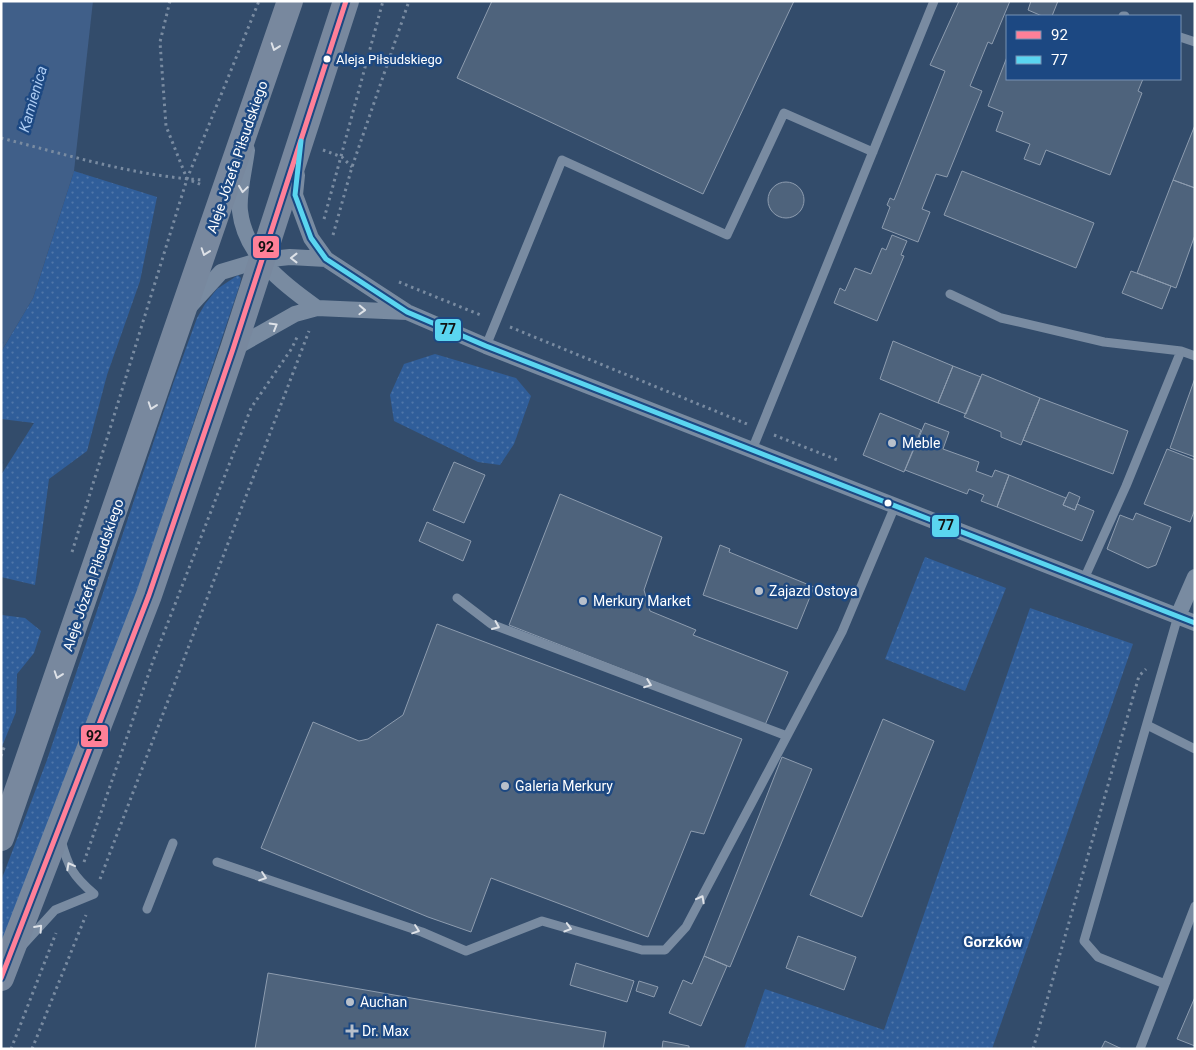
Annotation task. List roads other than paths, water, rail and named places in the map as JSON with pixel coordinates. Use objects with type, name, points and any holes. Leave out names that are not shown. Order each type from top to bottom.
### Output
[{"type":"main road","name":"Aleje Józefa Piłsudskiego","points":[[1,838],[184,313],[290,1]]},
{"type":"main road","points":[[4,971],[148,595],[233,349],[346,1]]},
{"type":"street","points":[[249,123],[240,210],[248,242],[261,260],[291,290],[317,308]]},
{"type":"street","points":[[301,141],[295,195],[310,238],[326,259],[407,312],[486,346],[1195,623]]},
{"type":"street","name":"Aleje Józefa Piłsudskiego","points":[[184,313],[220,272],[261,260],[290,257],[326,259]]},
{"type":"street","points":[[233,349],[294,314],[317,308],[407,312]]},
{"type":"street","points":[[1178,616],[1195,577]]},
{"type":"lane","points":[[752,450],[934,1]]},
{"type":"lane","points":[[1181,37],[1195,42]]},
{"type":"lane","points":[[486,346],[562,160],[727,235],[784,113],[873,152]]},
{"type":"lane","points":[[950,294],[1001,318],[1104,342],[1181,351],[1195,356]]},
{"type":"lane","points":[[1084,580],[1126,486],[1181,351]]},
{"type":"lane","points":[[216,862],[422,932],[466,950],[542,921],[642,950],[665,950],[686,927],[842,632],[895,506]]},
{"type":"lane","points":[[457,598],[491,624],[787,736]]},
{"type":"lane","points":[[1165,984],[1098,957],[1084,941],[1178,616]]},
{"type":"lane","points":[[1147,725],[1195,749]]},
{"type":"lane","points":[[4,971],[55,910],[68,903],[94,894],[78,880],[67,863],[59,830]]},
{"type":"lane","points":[[147,909],[173,842]]},
{"type":"lane","points":[[1140,1049],[1195,906]]},
{"type":"water","name":"Kamienica","points":[[1,1],[93,1],[74,171],[33,298],[1,352]]},
{"type":"place","name":"Aleja Piłsudskiego","points":[[327,59]]},
{"type":"place","name":"Meble","points":[[892,443]]},
{"type":"place","name":"Zajazd Ostoya","points":[[759,591]]},
{"type":"place","name":"Merkury Market","points":[[583,601]]},
{"type":"place","name":"Galeria Merkury","points":[[505,786]]},
{"type":"place","name":"Auchan","points":[[350,1002]]},
{"type":"place","name":"Dr. Max","points":[[352,1031]]},
{"type":"district","name":"Gorzków","points":[[993,942]]}]
